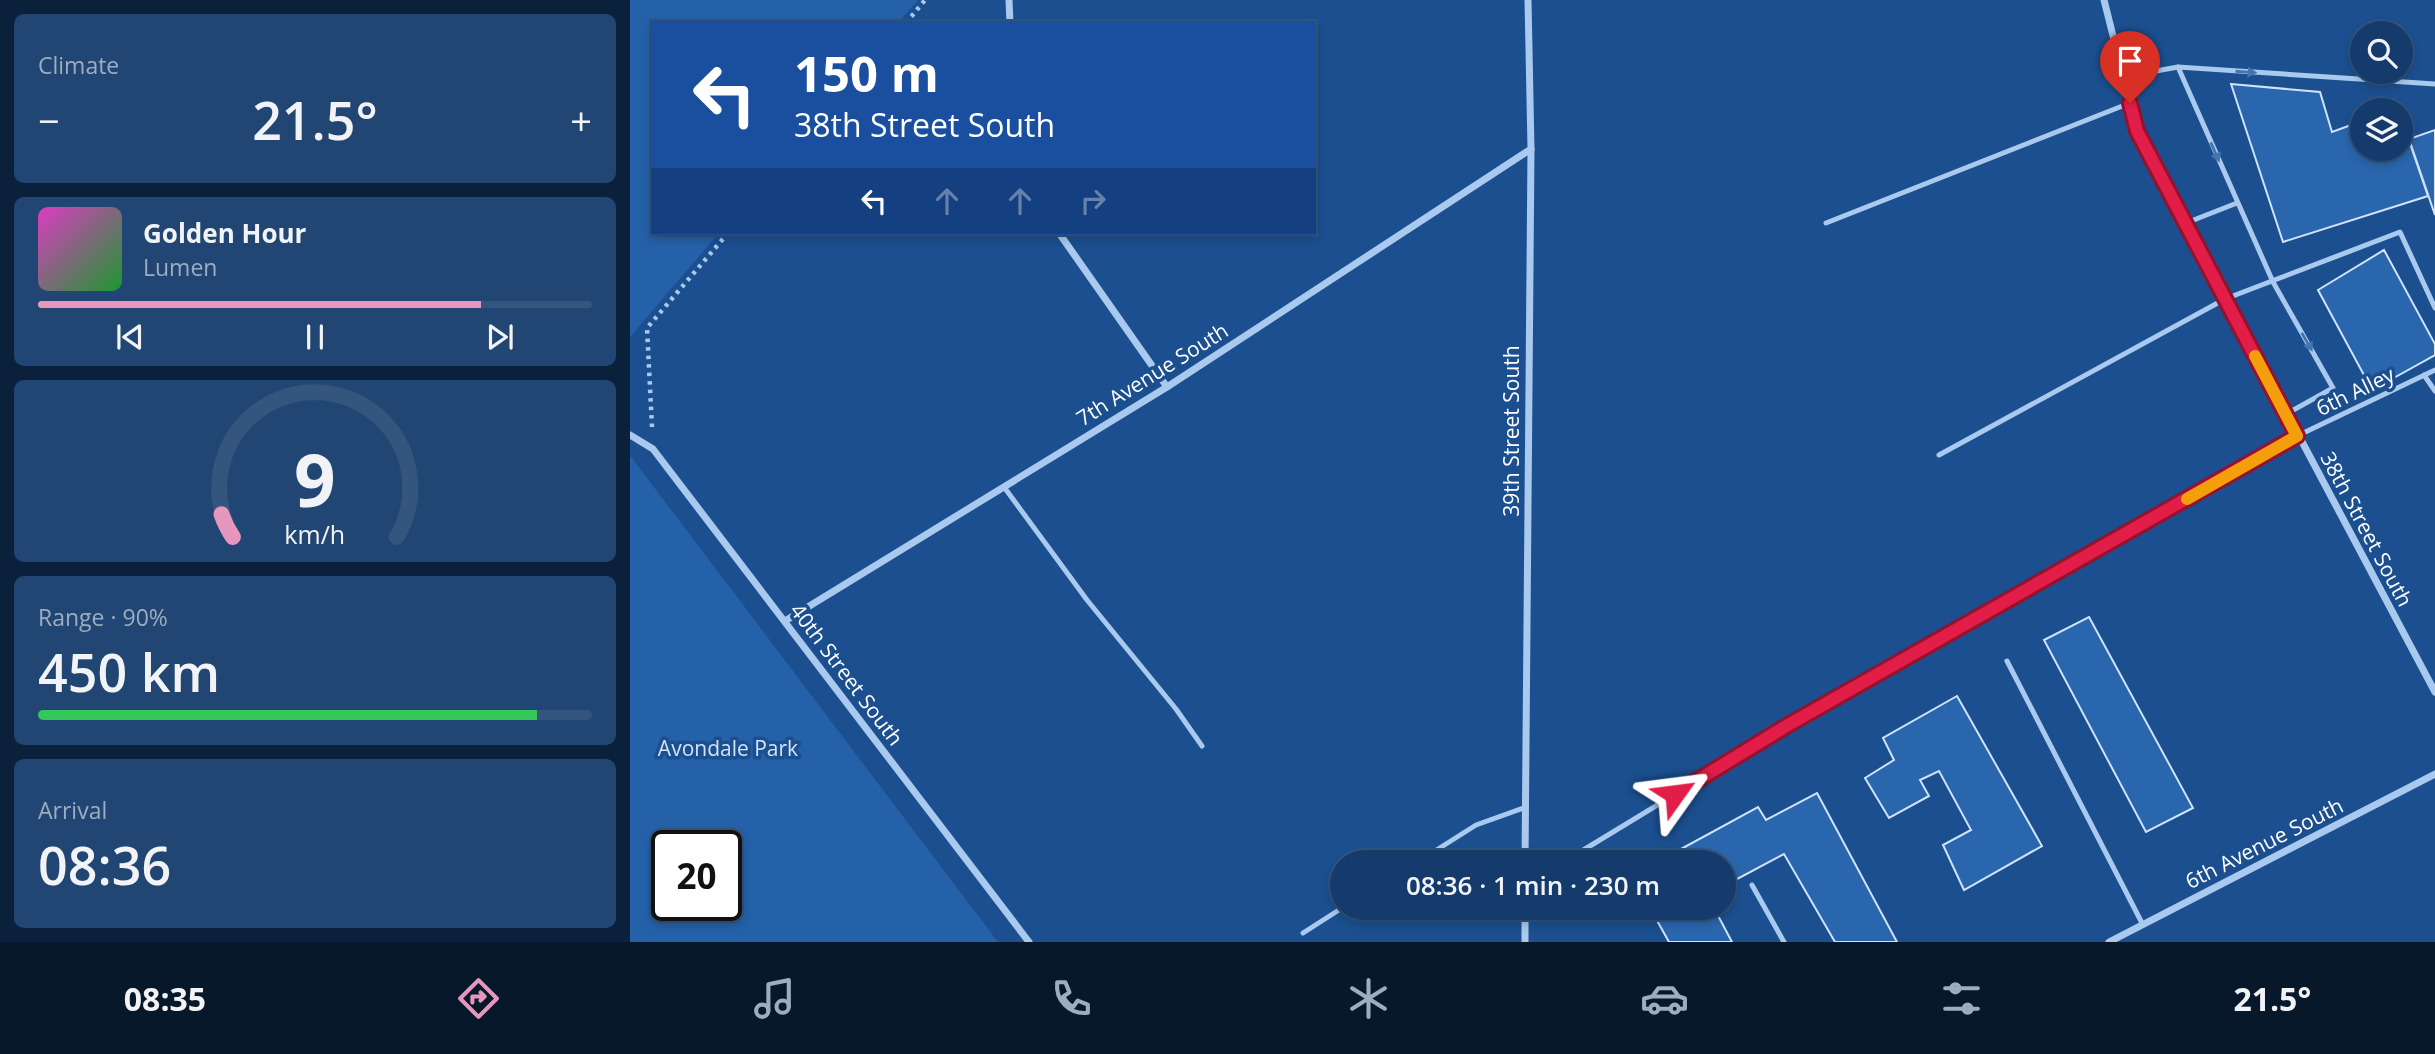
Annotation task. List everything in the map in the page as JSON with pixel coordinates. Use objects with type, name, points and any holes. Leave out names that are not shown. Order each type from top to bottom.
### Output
[{"type":"street","points":[[1009,0],[1010,21]]},
{"type":"street","name":"39th Street South","points":[[1525,850],[1531,149],[1528,0]]},
{"type":"street","name":"38th Street South","points":[[2104,0],[2137,131],[2435,692]]},
{"type":"street","name":"7th Avenue South","points":[[785,621],[1167,387],[1531,149]]},
{"type":"street","points":[[1060,235],[1167,387]]},
{"type":"street","name":"40th Street South","points":[[630,435],[653,449],[1029,942]]},
{"type":"street","name":"6th Avenue South","points":[[2109,942],[2435,774]]},
{"type":"street","points":[[1525,920],[1525,942]]},
{"type":"lane","points":[[2178,67],[2273,282],[2333,388],[2286,414]]},
{"type":"lane","points":[[2123,77],[2178,67],[2435,84]]},
{"type":"lane","points":[[1826,223],[2130,103]]},
{"type":"lane","points":[[2186,223],[2237,203]]},
{"type":"lane","points":[[1939,455],[2225,299],[2400,232],[2435,308]]},
{"type":"lane","name":"6th Alley","points":[[1583,850],[1788,725],[2297,436],[2435,370]]},
{"type":"lane","points":[[2424,375],[2435,391]]},
{"type":"lane","points":[[1004,487],[1087,600],[1176,709],[1202,746]]},
{"type":"lane","points":[[2007,661],[2143,925]]},
{"type":"lane","points":[[1437,850],[1476,825],[1526,807]]},
{"type":"lane","points":[[1752,885],[1784,942]]},
{"type":"lane","points":[[1303,933],[1330,916]]},
{"type":"path","points":[[907,21],[925,0]]},
{"type":"path","points":[[653,449],[647,328],[726,235]]},
{"type":"green space","points":[[630,0],[918,0],[900,21],[651,21],[651,235],[717,235],[630,337]]},
{"type":"green space","name":"Avondale Park","points":[[630,457],[632,458],[998,942],[630,942]]},
{"type":"building","points":[[2231,84],[2320,92],[2332,132],[2350,125],[2350,161],[2413,161],[2413,152],[2428,196],[2283,242]]},
{"type":"building","points":[[2435,130],[2435,215],[2413,151],[2413,138]]},
{"type":"building","points":[[2384,250],[2435,344],[2435,355],[2372,390],[2318,290]]},
{"type":"building","points":[[2089,617],[2193,808],[2146,832],[2044,640]]},
{"type":"building","points":[[1957,696],[2042,846],[1964,890],[1943,845],[1971,830],[1939,771],[1920,780],[1929,796],[1889,818],[1865,778],[1894,760],[1883,738]]},
{"type":"building","points":[[1817,793],[1897,942],[1835,942],[1784,854],[1736,880],[1736,850],[1681,849],[1758,807],[1766,820]]},
{"type":"building","points":[[1657,920],[1720,920],[1732,942],[1669,942]]},
{"type":"slow traffic","points":[[2187,499],[2297,436],[2255,356]]},
{"type":"route","points":[[1675,794],[1788,725],[2297,436],[2137,131],[2130,103]]}]
